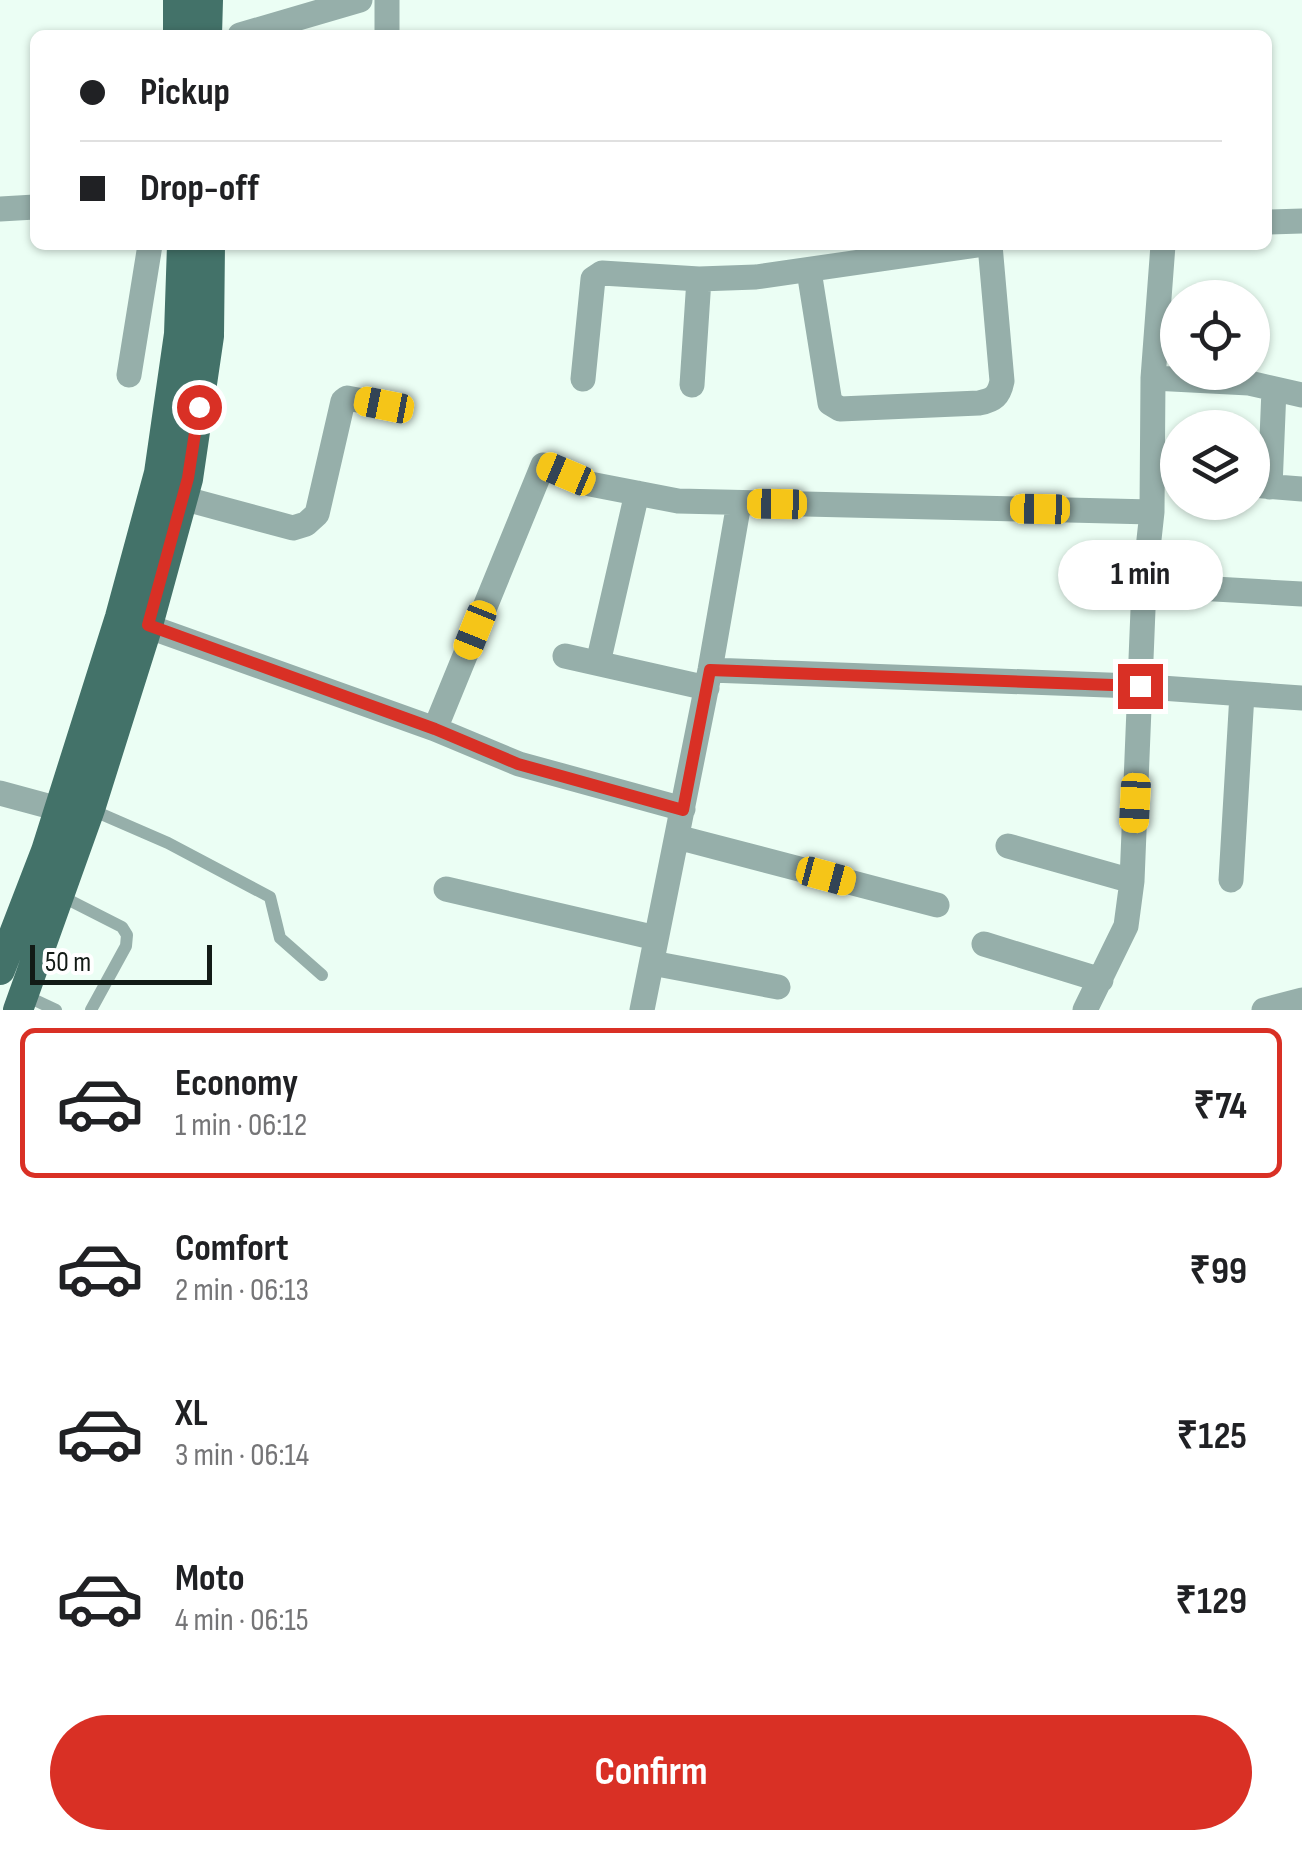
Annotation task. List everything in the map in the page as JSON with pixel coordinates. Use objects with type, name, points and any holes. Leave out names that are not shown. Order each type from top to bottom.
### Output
[{"type":"main road","points":[[178,0],[178,30]]},
{"type":"main road","points":[[207,30],[208,0]]},
{"type":"main road","points":[[21,1002],[90,809],[134,621],[180,334],[182,250]]},
{"type":"main road","points":[[0,970],[182,498],[208,336],[210,250]]},
{"type":"street","points":[[257,30],[360,0]]},
{"type":"street","points":[[387,0],[387,30]]},
{"type":"street","points":[[0,209],[30,208]]},
{"type":"street","points":[[1272,222],[1302,221]]},
{"type":"street","points":[[129,375],[149,250]]},
{"type":"street","points":[[583,379],[593,278],[602,273],[699,279],[810,271],[946,250]]},
{"type":"street","points":[[810,271],[830,403],[840,409],[979,403],[992,400],[1000,392],[1002,381],[990,250]]},
{"type":"street","points":[[1160,440],[1152,378],[1163,250]]},
{"type":"street","points":[[692,385],[699,279]]},
{"type":"street","points":[[1152,378],[1249,383],[1302,395]]},
{"type":"street","points":[[1270,419],[1274,389]]},
{"type":"street","points":[[182,498],[292,528],[306,524],[317,514],[342,401],[347,398],[384,405]]},
{"type":"street","points":[[435,729],[543,465],[590,484],[678,501],[1152,512]]},
{"type":"street","points":[[1270,487],[1302,489]]},
{"type":"street","points":[[1086,1010],[1126,926],[1132,881],[1144,585],[1152,512],[1160,491]]},
{"type":"street","points":[[598,664],[637,493]]},
{"type":"street","points":[[642,1010],[740,503]]},
{"type":"street","points":[[1144,585],[1302,594]]},
{"type":"street","points":[[134,621],[435,729],[518,764],[683,810]]},
{"type":"street","points":[[565,656],[708,679],[1140,686],[1302,698]]},
{"type":"street","points":[[1232,880],[1242,694]]},
{"type":"street","points":[[0,793],[59,810]]},
{"type":"street","points":[[677,837],[937,905]]},
{"type":"street","points":[[1008,846],[1132,881]]},
{"type":"street","points":[[446,889],[778,987]]},
{"type":"street","points":[[984,944],[1100,980]]},
{"type":"street","points":[[1264,1010],[1302,1000]]},
{"type":"lane","points":[[90,809],[168,843],[270,897],[280,938],[322,975]]},
{"type":"lane","points":[[60,896],[93,910],[122,927],[128,935],[126,946],[91,1010]]},
{"type":"lane","points":[[21,1002],[56,1010]]},
{"type":"route","points":[[199,407],[188,478],[148,625],[435,729],[518,764],[683,810],[710,670],[1140,686]]}]
